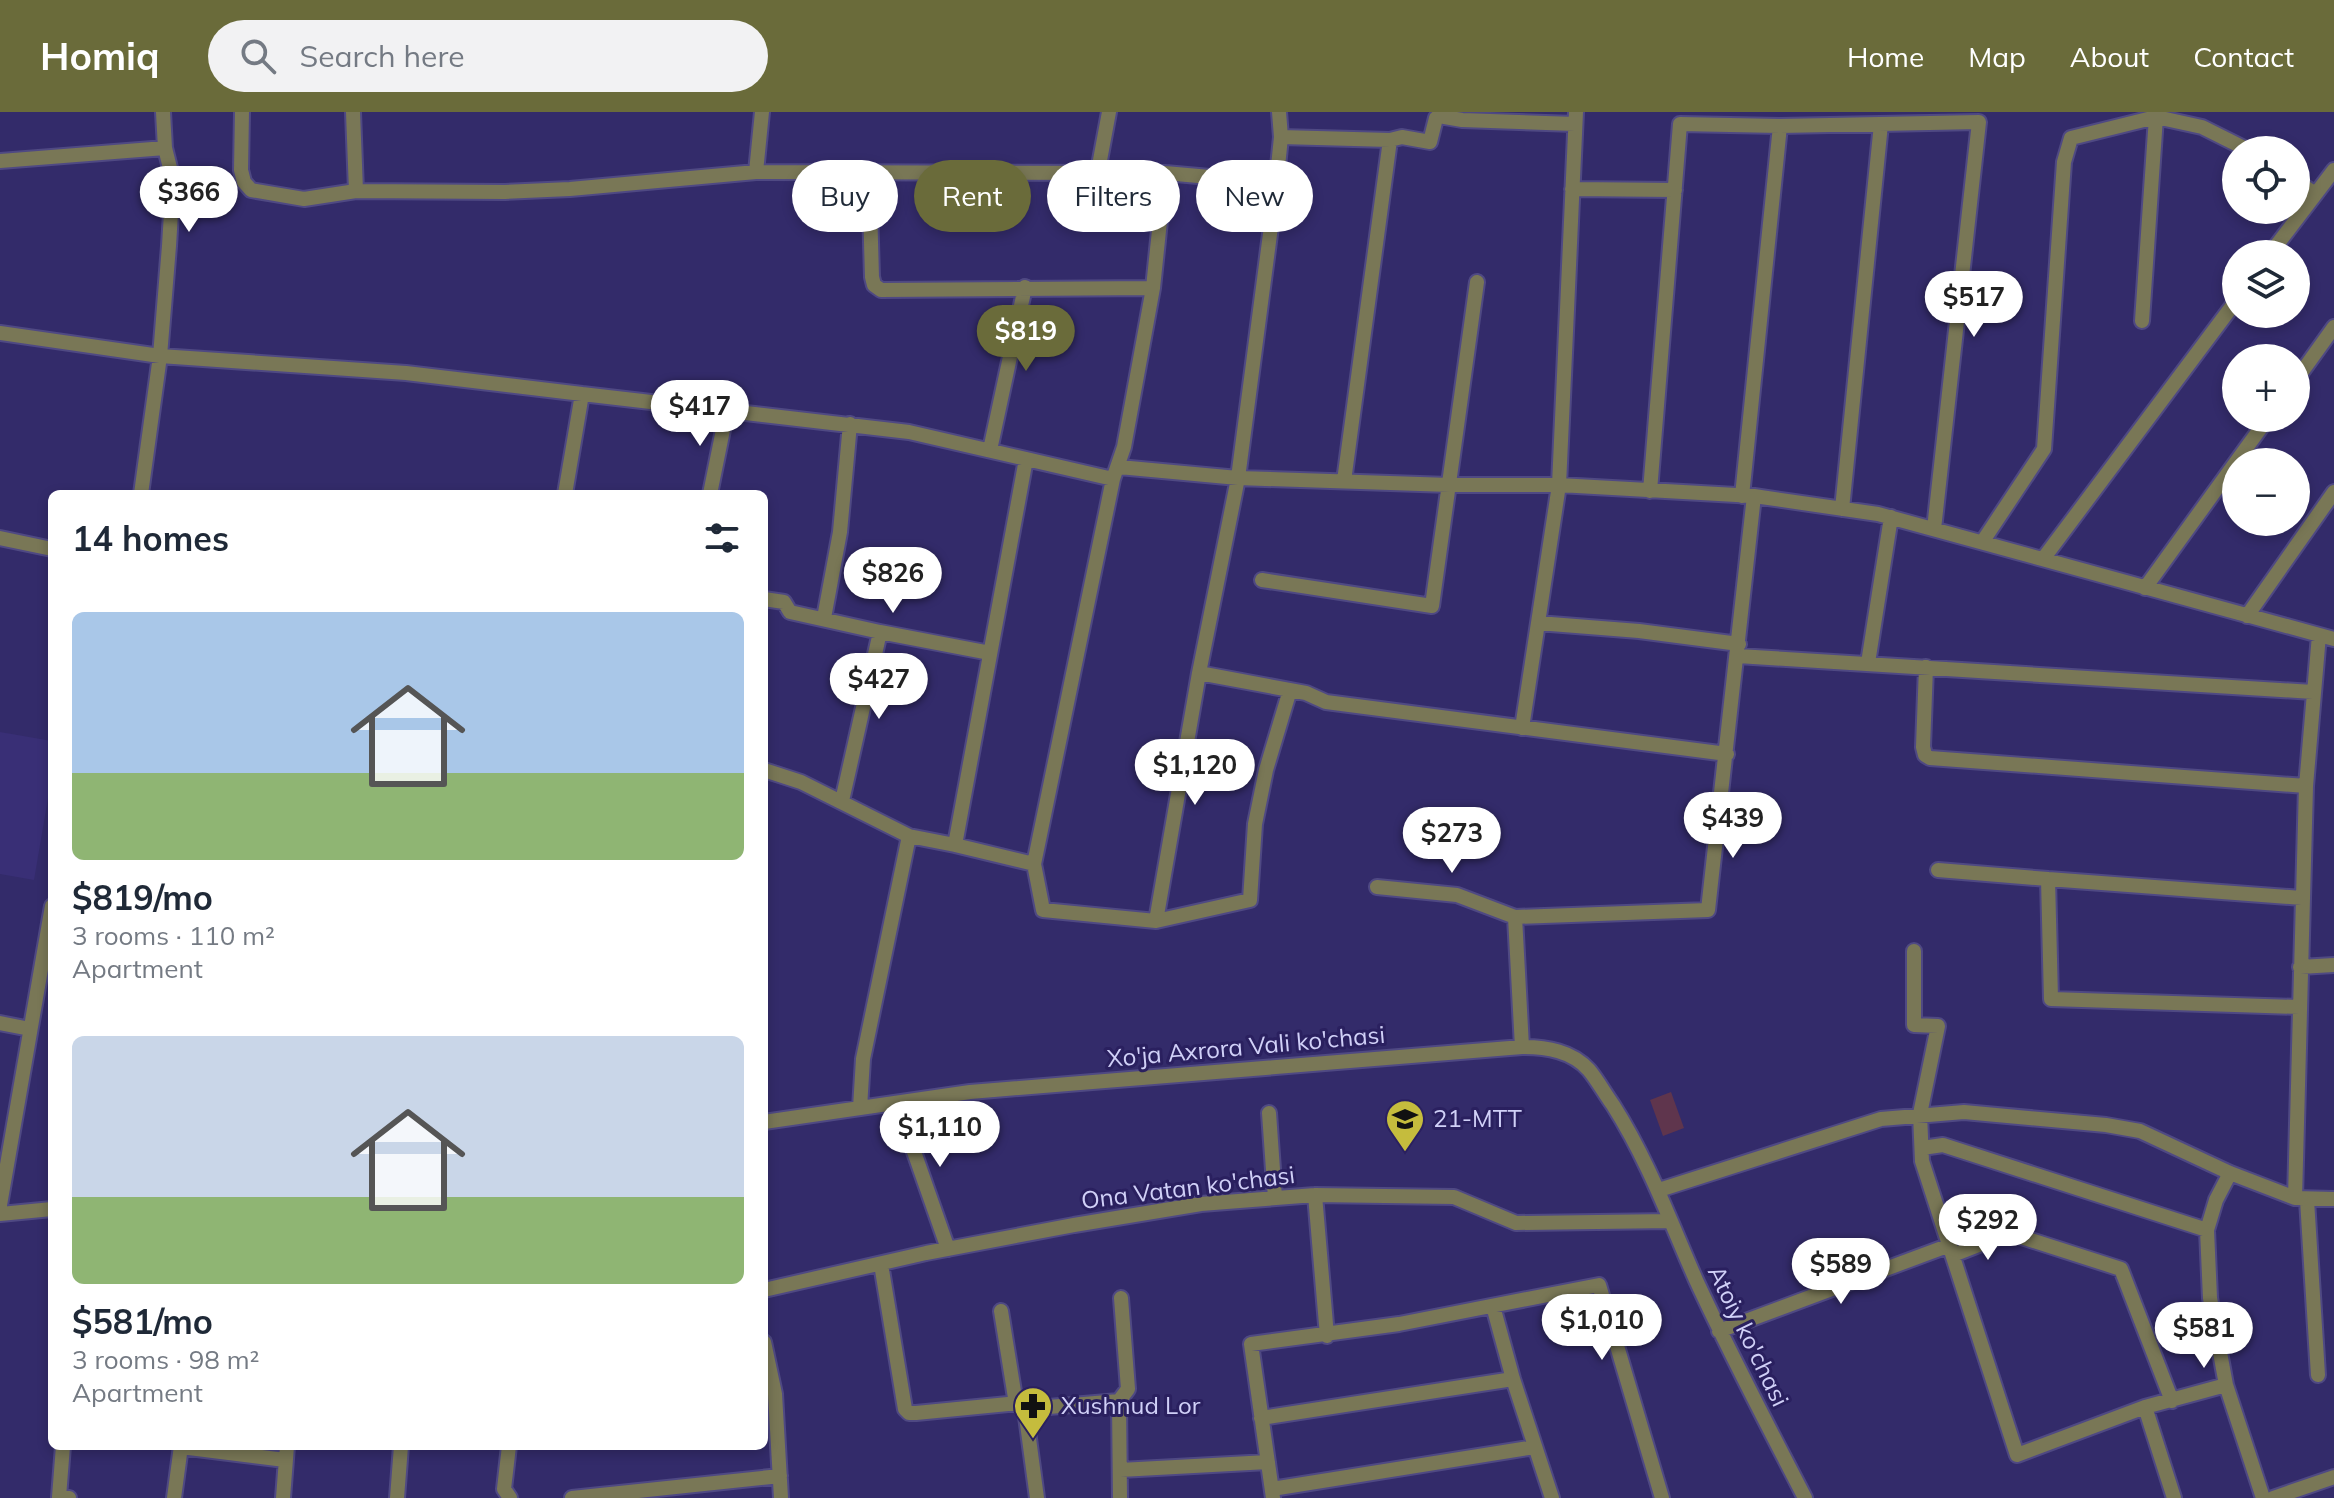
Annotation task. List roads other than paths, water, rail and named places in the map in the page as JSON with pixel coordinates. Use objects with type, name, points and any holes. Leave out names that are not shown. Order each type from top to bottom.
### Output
[{"type":"street","points":[[145,490],[160,356],[173,180],[165,148],[163,112]]},
{"type":"street","points":[[242,112],[241,170],[244,182],[251,190],[304,199],[356,191],[531,191],[792,172]]},
{"type":"street","points":[[353,112],[356,191]]},
{"type":"street","points":[[756,172],[762,112]]},
{"type":"street","points":[[1100,160],[1109,112]]},
{"type":"street","points":[[1278,160],[1279,112]]},
{"type":"street","points":[[1281,137],[1390,140],[1402,137],[1430,142],[1439,116],[1462,120],[1575,118],[1559,485],[1522,728]]},
{"type":"street","points":[[2142,321],[2156,117]]},
{"type":"street","points":[[1983,541],[2044,449],[2064,162],[2071,138],[2156,117],[2202,127],[2222,137]]},
{"type":"street","points":[[1650,491],[1680,124],[1780,126],[1979,122],[1934,529]]},
{"type":"street","points":[[1842,509],[1881,124]]},
{"type":"street","points":[[1377,887],[1457,895],[1515,917],[1708,910],[1738,650],[1780,126]]},
{"type":"street","points":[[1344,481],[1390,140]]},
{"type":"street","points":[[0,161],[165,148]]},
{"type":"street","points":[[2280,240],[2334,170]]},
{"type":"street","points":[[898,171],[1047,171]]},
{"type":"street","points":[[1572,189],[1675,190]]},
{"type":"street","points":[[2310,190],[2314,193]]},
{"type":"street","points":[[871,232],[872,277],[874,285],[881,290],[1153,288]]},
{"type":"street","points":[[1159,232],[1153,288],[1034,864],[1043,910],[1156,921],[1250,900],[1255,824],[1266,770],[1290,690]]},
{"type":"street","points":[[1156,921],[1199,673],[1238,478],[1270,232]]},
{"type":"street","points":[[1262,580],[1432,606],[1477,282]]},
{"type":"street","points":[[990,450],[1025,287]]},
{"type":"street","points":[[2043,559],[2222,320]]},
{"type":"street","points":[[2310,360],[2334,327]]},
{"type":"street","points":[[0,333],[160,356],[406,373],[850,424],[909,432],[1026,459],[1116,473],[1450,485],[1559,485],[1748,496],[1891,517],[2334,639]]},
{"type":"street","points":[[566,490],[582,394]]},
{"type":"street","points":[[711,490],[727,410]]},
{"type":"street","points":[[824,618],[840,532],[850,424]]},
{"type":"street","points":[[955,845],[1026,459]]},
{"type":"street","points":[[2145,588],[2222,481]]},
{"type":"street","points":[[2247,616],[2334,492]]},
{"type":"street","points":[[1868,663],[1891,517]]},
{"type":"street","points":[[0,538],[48,548]]},
{"type":"street","points":[[768,600],[784,602],[790,612],[990,653]]},
{"type":"street","points":[[1538,623],[1738,650],[1868,663],[2313,692]]},
{"type":"street","points":[[842,801],[880,632]]},
{"type":"street","points":[[2318,1375],[2301,1199],[2299,1007],[2306,786],[2319,635]]},
{"type":"street","points":[[1926,667],[1923,747],[1925,755],[1930,758],[2306,786]]},
{"type":"street","points":[[1199,673],[1306,693],[1326,702],[1727,754]]},
{"type":"street","points":[[768,771],[801,782],[909,836],[1034,864]]},
{"type":"street","points":[[860,1108],[863,1059],[909,836]]},
{"type":"street","points":[[1938,870],[2302,898]]},
{"type":"street","points":[[2048,879],[2051,999],[2299,1007]]},
{"type":"street","points":[[1515,917],[1522,1047]]},
{"type":"street","points":[[0,1205],[48,928]]},
{"type":"street","points":[[1914,951],[1914,1025],[1938,1026],[1920,1114],[1922,1161],[2017,1455],[2145,1407],[2226,1385]]},
{"type":"street","points":[[2300,967],[2334,965]]},
{"type":"street","points":[[0,1023],[30,1029]]},
{"type":"street","name":"Xo'ja Axrora Vali ko'chasi","points":[[768,1121],[994,1089],[1522,1047],[1553,1049],[1577,1060],[1588,1070],[1629,1131],[1659,1190]]},
{"type":"street","points":[[897,1103],[948,1249]]},
{"type":"street","points":[[1659,1190],[1881,1119],[1964,1112],[2140,1131],[2230,1173],[2301,1199],[2334,1199]]},
{"type":"street","points":[[1269,1113],[1275,1198]]},
{"type":"street","points":[[1922,1148],[1943,1145],[2207,1230]]},
{"type":"street","points":[[2230,1173],[2216,1200],[2207,1230],[2210,1298],[2226,1385],[2263,1498]]},
{"type":"street","name":"Atoiy ko'chasi","points":[[1659,1190],[1719,1331],[1805,1498]]},
{"type":"street","points":[[1315,1195],[1327,1336]]},
{"type":"street","name":"Ona Vatan ko'chasi","points":[[768,1289],[948,1249],[1201,1204],[1275,1198],[1315,1195],[1454,1197],[1516,1223],[1670,1221]]},
{"type":"street","points":[[0,1214],[48,1209]]},
{"type":"street","points":[[1719,1331],[1951,1250],[2009,1233],[2121,1269],[2172,1401]]},
{"type":"street","points":[[881,1264],[905,1409],[909,1413],[1119,1401]]},
{"type":"street","points":[[1535,1447],[1272,1493],[1251,1344],[1327,1336],[1599,1285],[1662,1498]]},
{"type":"street","points":[[1120,1498],[1119,1401],[1128,1389],[1121,1298]]},
{"type":"street","points":[[1493,1306],[1552,1498]]},
{"type":"street","points":[[1001,1311],[1037,1498]]},
{"type":"street","points":[[768,1361],[775,1394],[781,1498]]},
{"type":"street","points":[[1261,1418],[1513,1379]]},
{"type":"street","points":[[2145,1407],[2174,1498]]},
{"type":"street","points":[[59,1498],[63,1450]]},
{"type":"street","points":[[174,1498],[180,1450]]},
{"type":"street","points":[[241,1450],[286,1453],[283,1498]]},
{"type":"street","points":[[397,1498],[401,1450]]},
{"type":"street","points":[[509,1450],[504,1489],[510,1498]]},
{"type":"street","points":[[1120,1470],[1268,1462]]},
{"type":"street","points":[[572,1498],[780,1476]]},
{"type":"street","points":[[2273,1498],[2334,1477]]},
{"type":"street","points":[[51,1498],[69,1498]]},
{"type":"place","name":"21-MTT","points":[[1405,1153]]},
{"type":"place","name":"Xushnud Lor","points":[[1033,1440]]}]
